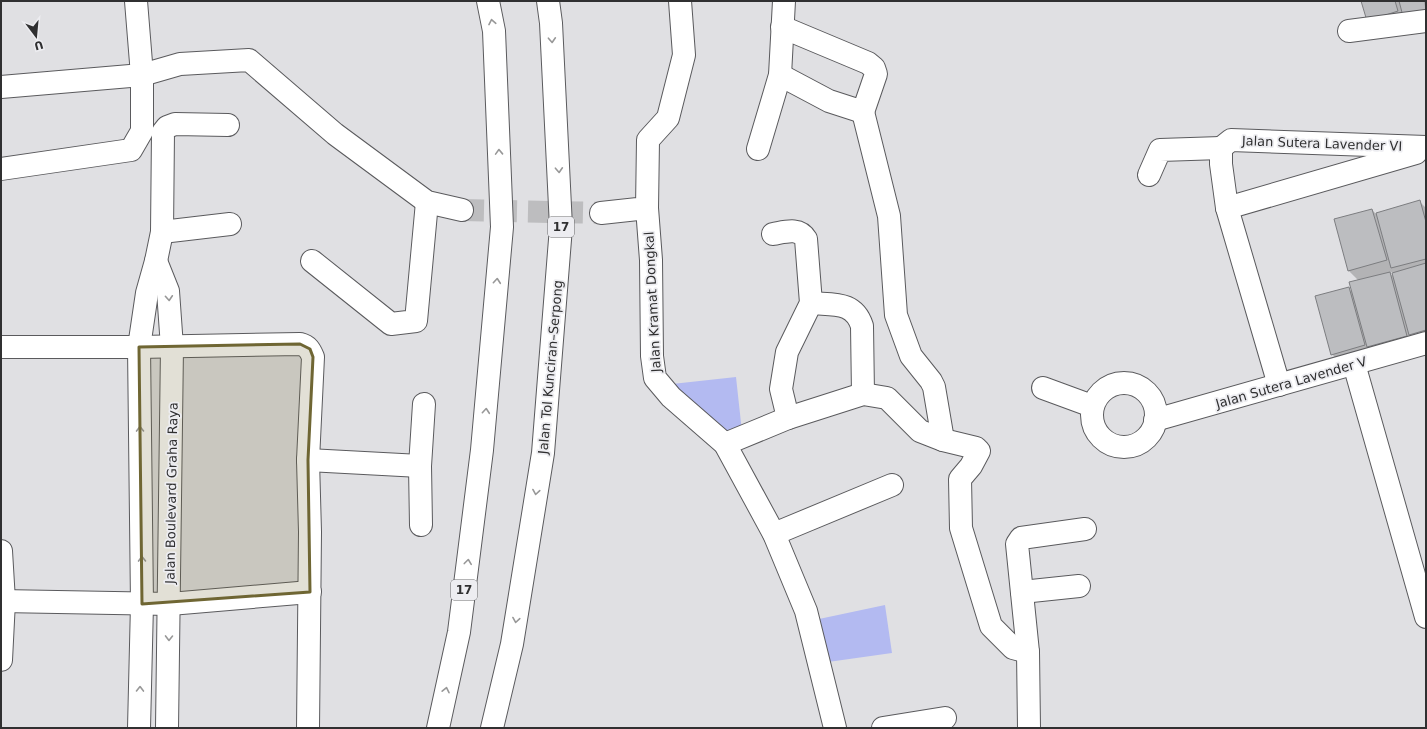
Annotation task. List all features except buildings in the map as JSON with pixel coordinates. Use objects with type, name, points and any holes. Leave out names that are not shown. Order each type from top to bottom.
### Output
[{"type":"main road","points":[[1,169],[131,150],[142,131],[142,76],[136,1]]},
{"type":"main road","name":"17","points":[[438,728],[459,632],[482,450],[502,227],[494,31],[488,1]]},
{"type":"main road","name":"Jalan Tol Kunciran–Serpong","points":[[492,728],[512,644],[543,453],[561,227],[551,23],[548,1]]},
{"type":"main road","name":"Jalan Kramat Dongkal","points":[[680,1],[684,55],[668,118],[648,140],[647,208],[651,260],[652,356],[655,378],[671,396],[724,444],[774,534],[806,611],[835,728]]},
{"type":"main road","points":[[758,149],[780,75],[784,1]]},
{"type":"main road","points":[[1349,31],[1426,21]]},
{"type":"main road","points":[[782,27],[868,64],[874,68],[876,74],[862,112],[888,216],[896,315],[911,356],[934,387],[943,440]]},
{"type":"main road","points":[[1,87],[142,76],[180,64],[249,60],[335,134],[427,202],[462,210]]},
{"type":"main road","points":[[780,75],[829,101],[862,112]]},
{"type":"main road","points":[[139,728],[142,604],[139,347],[147,293],[162,232],[163,132],[167,127],[175,124],[228,125]]},
{"type":"main road","name":"Jalan Sutera Lavender VI","points":[[1220,148],[1231,140],[1426,148]]},
{"type":"main road","points":[[1149,175],[1160,150],[1220,148],[1227,208],[1279,385]]},
{"type":"main road","name":"Jalan Sutera Lavender VI","points":[[1227,208],[1426,148]]},
{"type":"main road","points":[[312,261],[391,324],[416,321],[427,202]]},
{"type":"main road","points":[[601,213],[647,208]]},
{"type":"main road","points":[[162,232],[230,224]]},
{"type":"main road","points":[[773,234],[798,231],[804,236],[811,303],[787,352],[781,389],[788,418]]},
{"type":"main road","name":"Jalan Boulevard Graha Raya","points":[[156,261],[168,291],[172,347],[170,604],[167,728]]},
{"type":"main road","points":[[811,303],[850,307],[858,315],[862,326],[863,394]]},
{"type":"main road","name":"Jalan Sutera Lavender V","points":[[1155,420],[1426,343]]},
{"type":"main road","points":[[1,347],[306,346],[313,356],[308,460],[310,592],[308,728]]},
{"type":"main road","points":[[1354,364],[1426,616]]},
{"type":"main road","points":[[1118,383],[1131,383],[1142,388],[1151,397],[1156,408],[1155,420],[1150,433],[1141,442],[1129,446],[1116,446],[1104,441],[1096,431],[1091,419],[1092,406],[1098,395],[1107,387],[1118,383]]},
{"type":"main road","points":[[1043,388],[1092,406]]},
{"type":"main road","points":[[724,444],[788,418],[863,394],[887,398],[920,431],[943,440],[976,448],[979,451],[971,466],[960,479],[961,528],[991,626],[1013,648],[1028,652]]},
{"type":"main road","points":[[421,525],[420,466],[424,404]]},
{"type":"main road","points":[[308,460],[420,466]]},
{"type":"main road","points":[[774,534],[892,485]]},
{"type":"main road","points":[[1028,728],[1028,652],[1017,544],[1021,538],[1085,529]]},
{"type":"main road","points":[[1,551],[1,660]]},
{"type":"main road","points":[[1022,592],[1079,586]]},
{"type":"main road","points":[[2,601],[170,604],[310,592]]},
{"type":"main road","points":[[883,728],[945,718]]},
{"type":"highlighted area","points":[[300,344],[310,349],[313,357],[308,460],[310,592],[142,604],[139,347]]},
{"type":"shaded area","points":[[736,377],[742,432],[727,437],[705,412],[672,384]]},
{"type":"shaded area","points":[[885,605],[892,653],[828,662],[819,619]]},
{"type":"tunnel","points":[[462,210],[601,213]]}]
